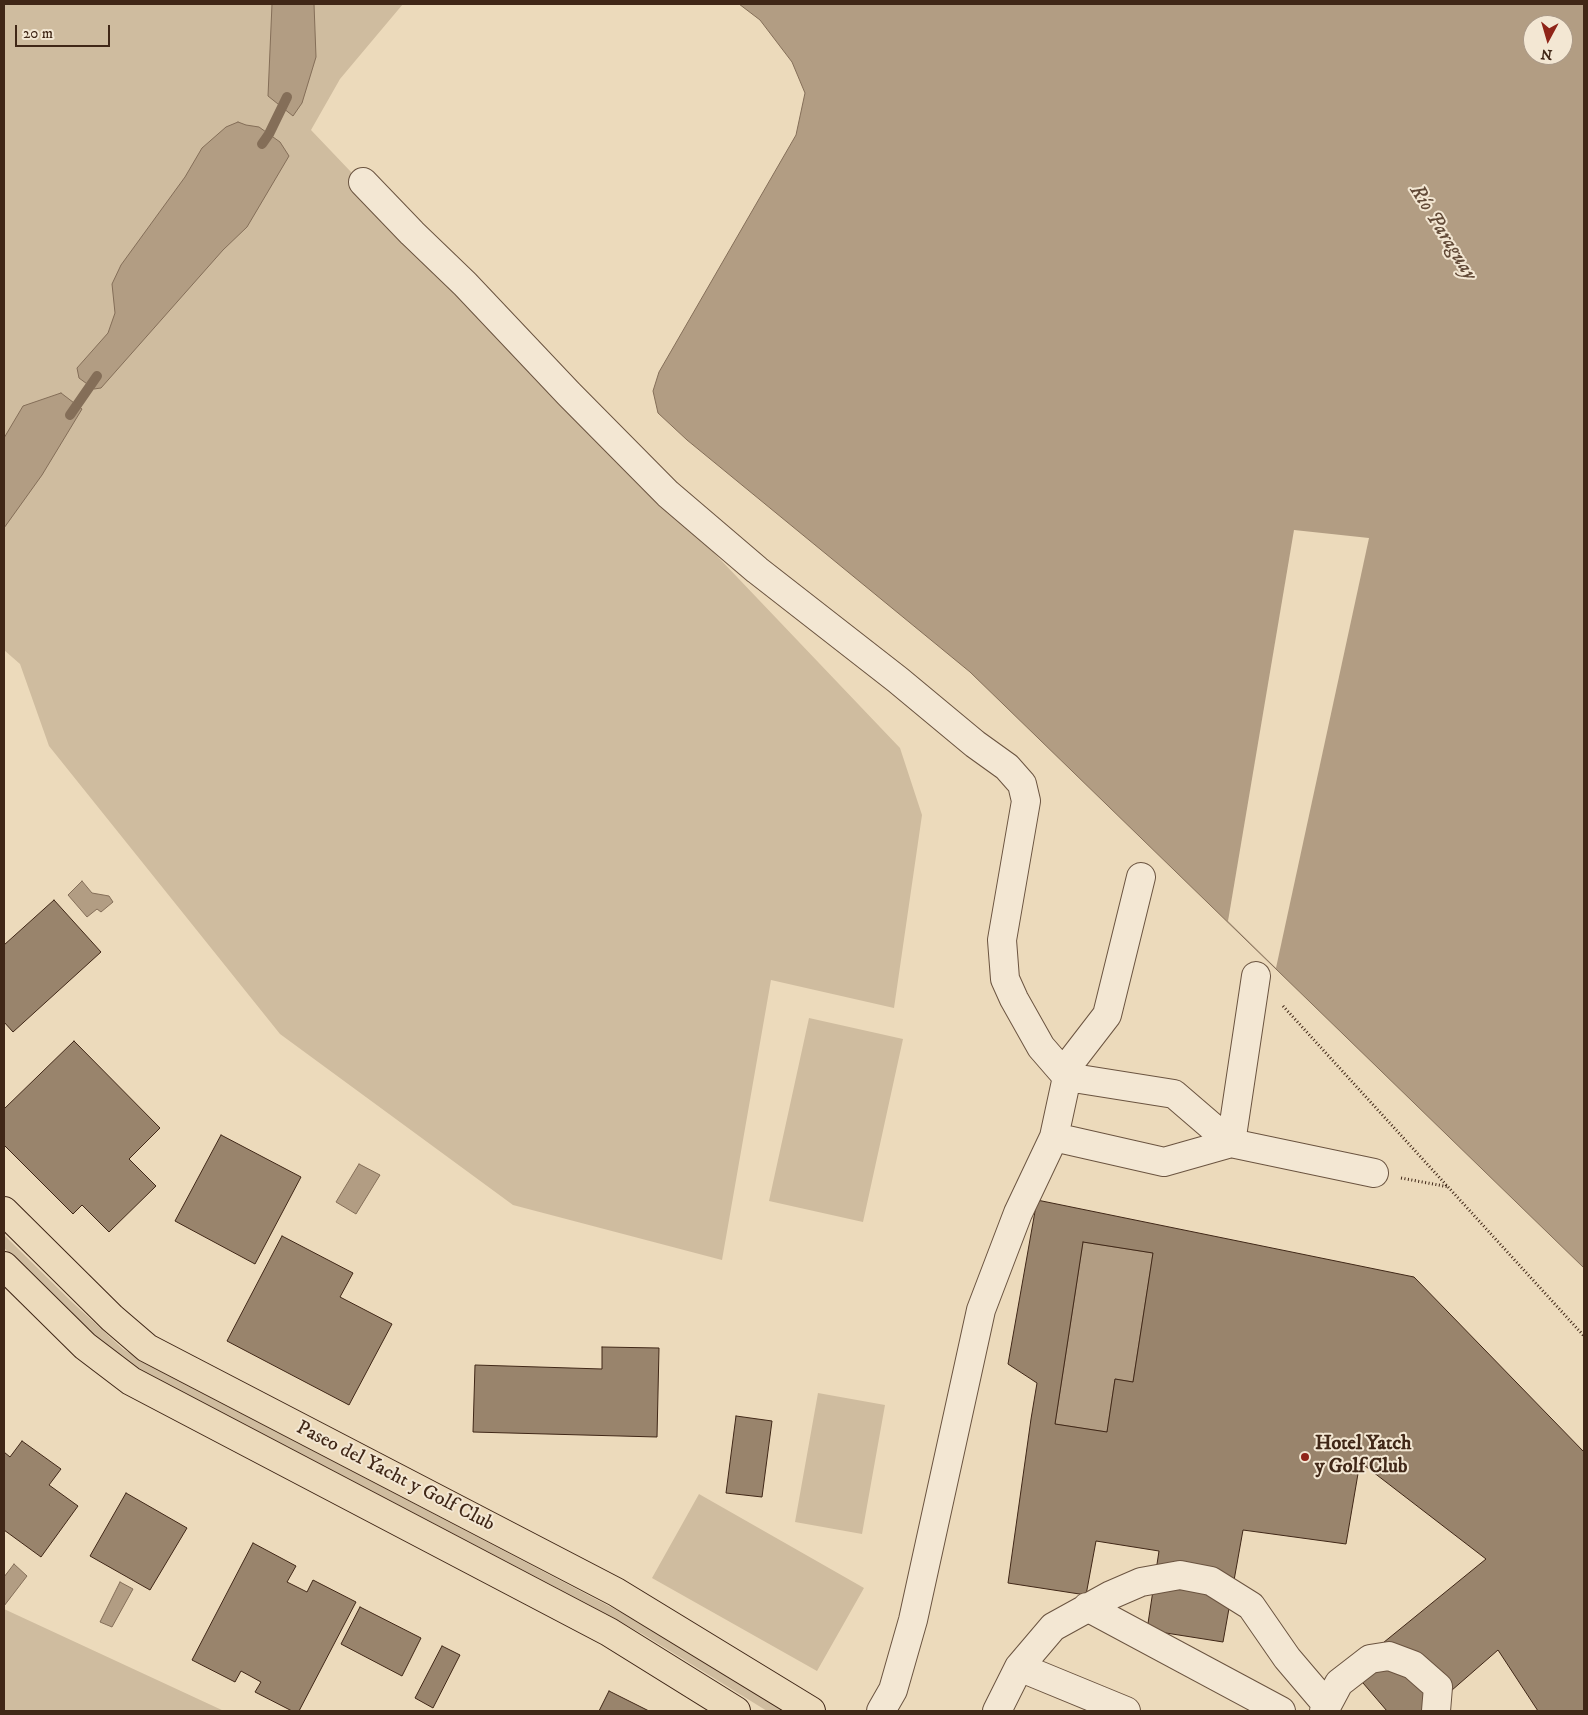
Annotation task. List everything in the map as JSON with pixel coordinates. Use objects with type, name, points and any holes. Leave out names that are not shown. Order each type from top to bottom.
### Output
[{"type":"main road","name":"Paseo del Yacht y Golf Club","points":[[4,1211],[112,1318],[147,1348],[616,1592],[811,1711]]},
{"type":"main road","name":"Paseo del Yacht y Golf Club","points":[[4,1266],[85,1346],[130,1381],[609,1632],[736,1711]]},
{"type":"lane","points":[[363,182],[465,284],[569,394],[668,494],[757,570],[898,680],[975,744],[1007,767],[1022,784],[1026,801],[1002,940],[1004,979],[1041,1047],[1067,1077],[1174,1094],[1231,1143]]},
{"type":"lane","points":[[882,1711],[893,1690],[912,1620],[981,1310],[1018,1213],[1054,1137],[1070,1062],[1107,1016],[1141,877]]},
{"type":"lane","points":[[1231,1143],[1256,976]]},
{"type":"lane","points":[[1054,1137],[1164,1162],[1231,1143],[1374,1173]]},
{"type":"lane","points":[[997,1711],[1019,1667],[1053,1627],[1111,1594],[1141,1582],[1180,1575],[1211,1581],[1251,1606],[1286,1658],[1325,1708],[1339,1683],[1370,1659],[1389,1656],[1413,1664],[1438,1687],[1436,1711]]},
{"type":"lane","points":[[1087,1607],[1281,1711]]},
{"type":"lane","points":[[1019,1667],[1126,1711]]},
{"type":"path","points":[[1256,976],[1584,1336]]},
{"type":"path","points":[[1374,1173],[1449,1187]]},
{"type":"shaded area","points":[[4,4],[403,4],[340,79],[311,130],[900,748],[922,815],[894,1008],[771,980],[722,1260],[513,1205],[280,1034],[49,746],[20,664],[4,650]]},
{"type":"shaded area","points":[[809,1018],[903,1039],[863,1222],[769,1201]]},
{"type":"shaded area","points":[[4,1235],[123,1349],[148,1364],[647,1626],[784,1711],[767,1711],[644,1635],[588,1604],[118,1357],[4,1248]]},
{"type":"shaded area","points":[[818,1393],[885,1405],[862,1534],[795,1522]]},
{"type":"shaded area","points":[[699,1494],[864,1588],[817,1671],[652,1578]]},
{"type":"shaded area","points":[[4,1609],[224,1711],[4,1711]]},
{"type":"water","points":[[272,4],[314,4],[316,57],[302,103],[293,116],[268,96]]},
{"type":"water","name":"Río Paraguay","points":[[739,4],[1584,4],[1584,1268],[970,672],[687,440],[658,413],[653,391],[659,372],[796,135],[805,93],[792,62],[760,20]]},
{"type":"water","points":[[238,122],[259,127],[280,142],[289,156],[247,227],[223,250],[101,388],[94,389],[79,378],[77,368],[108,333],[115,313],[112,284],[121,265],[185,177],[202,148],[226,127]]},
{"type":"water","points":[[61,393],[82,409],[42,475],[4,528],[4,438],[23,406]]},
{"type":"water","points":[[82,881],[92,893],[109,896],[113,902],[101,912],[97,909],[87,917],[68,895]]},
{"type":"water","points":[[359,1164],[380,1175],[356,1214],[336,1202]]},
{"type":"water","points":[[1083,1242],[1153,1253],[1133,1382],[1115,1379],[1107,1432],[1055,1424]]},
{"type":"water","points":[[14,1564],[27,1576],[4,1606],[4,1577]]},
{"type":"water","points":[[120,1582],[133,1589],[112,1627],[100,1622]]},
{"type":"pier","points":[[1294,530],[1369,538],[1276,968],[1228,921]]},
{"type":"building","points":[[54,900],[101,952],[13,1032],[4,1022],[4,945]]},
{"type":"building","points":[[74,1041],[160,1128],[129,1159],[156,1186],[109,1232],[82,1205],[73,1214],[4,1145],[4,1109]]},
{"type":"building","points":[[221,1135],[301,1177],[255,1264],[175,1221]]},
{"type":"building","name":"Hotel Yatch y Golf Club","points":[[1037,1200],[1414,1277],[1584,1452],[1584,1711],[1538,1711],[1498,1650],[1428,1711],[1387,1711],[1351,1669],[1486,1559],[1360,1462],[1346,1544],[1243,1530],[1223,1642],[1147,1630],[1159,1551],[1096,1541],[1086,1595],[1008,1583],[1037,1383],[1008,1364]],"holes":[[[1083,1242],[1153,1253],[1133,1382],[1115,1379],[1107,1432],[1055,1424]]]},
{"type":"building","points":[[282,1236],[353,1273],[340,1297],[392,1324],[349,1405],[227,1341]]},
{"type":"building","points":[[602,1347],[659,1348],[657,1437],[473,1432],[475,1365],[602,1369]]},
{"type":"building","points":[[736,1416],[772,1421],[762,1497],[726,1493]]},
{"type":"building","points":[[22,1441],[61,1469],[49,1485],[78,1506],[41,1557],[4,1530],[4,1452],[10,1457]]},
{"type":"building","points":[[126,1493],[187,1528],[150,1590],[90,1556]]},
{"type":"building","points":[[253,1543],[296,1566],[287,1582],[307,1592],[313,1580],[356,1602],[299,1711],[292,1711],[255,1692],[261,1682],[241,1671],[235,1682],[192,1660]]},
{"type":"building","points":[[360,1607],[421,1638],[402,1676],[341,1644]]},
{"type":"building","points":[[442,1646],[460,1655],[433,1708],[415,1698]]},
{"type":"building","points":[[609,1691],[649,1711],[599,1711]]},
{"type":"waterway","points":[[262,144],[287,97]]},
{"type":"waterway","points":[[70,415],[97,376]]},
{"type":"place","name":"Hotel Yatch y Golf Club","points":[[1305,1457]]}]
